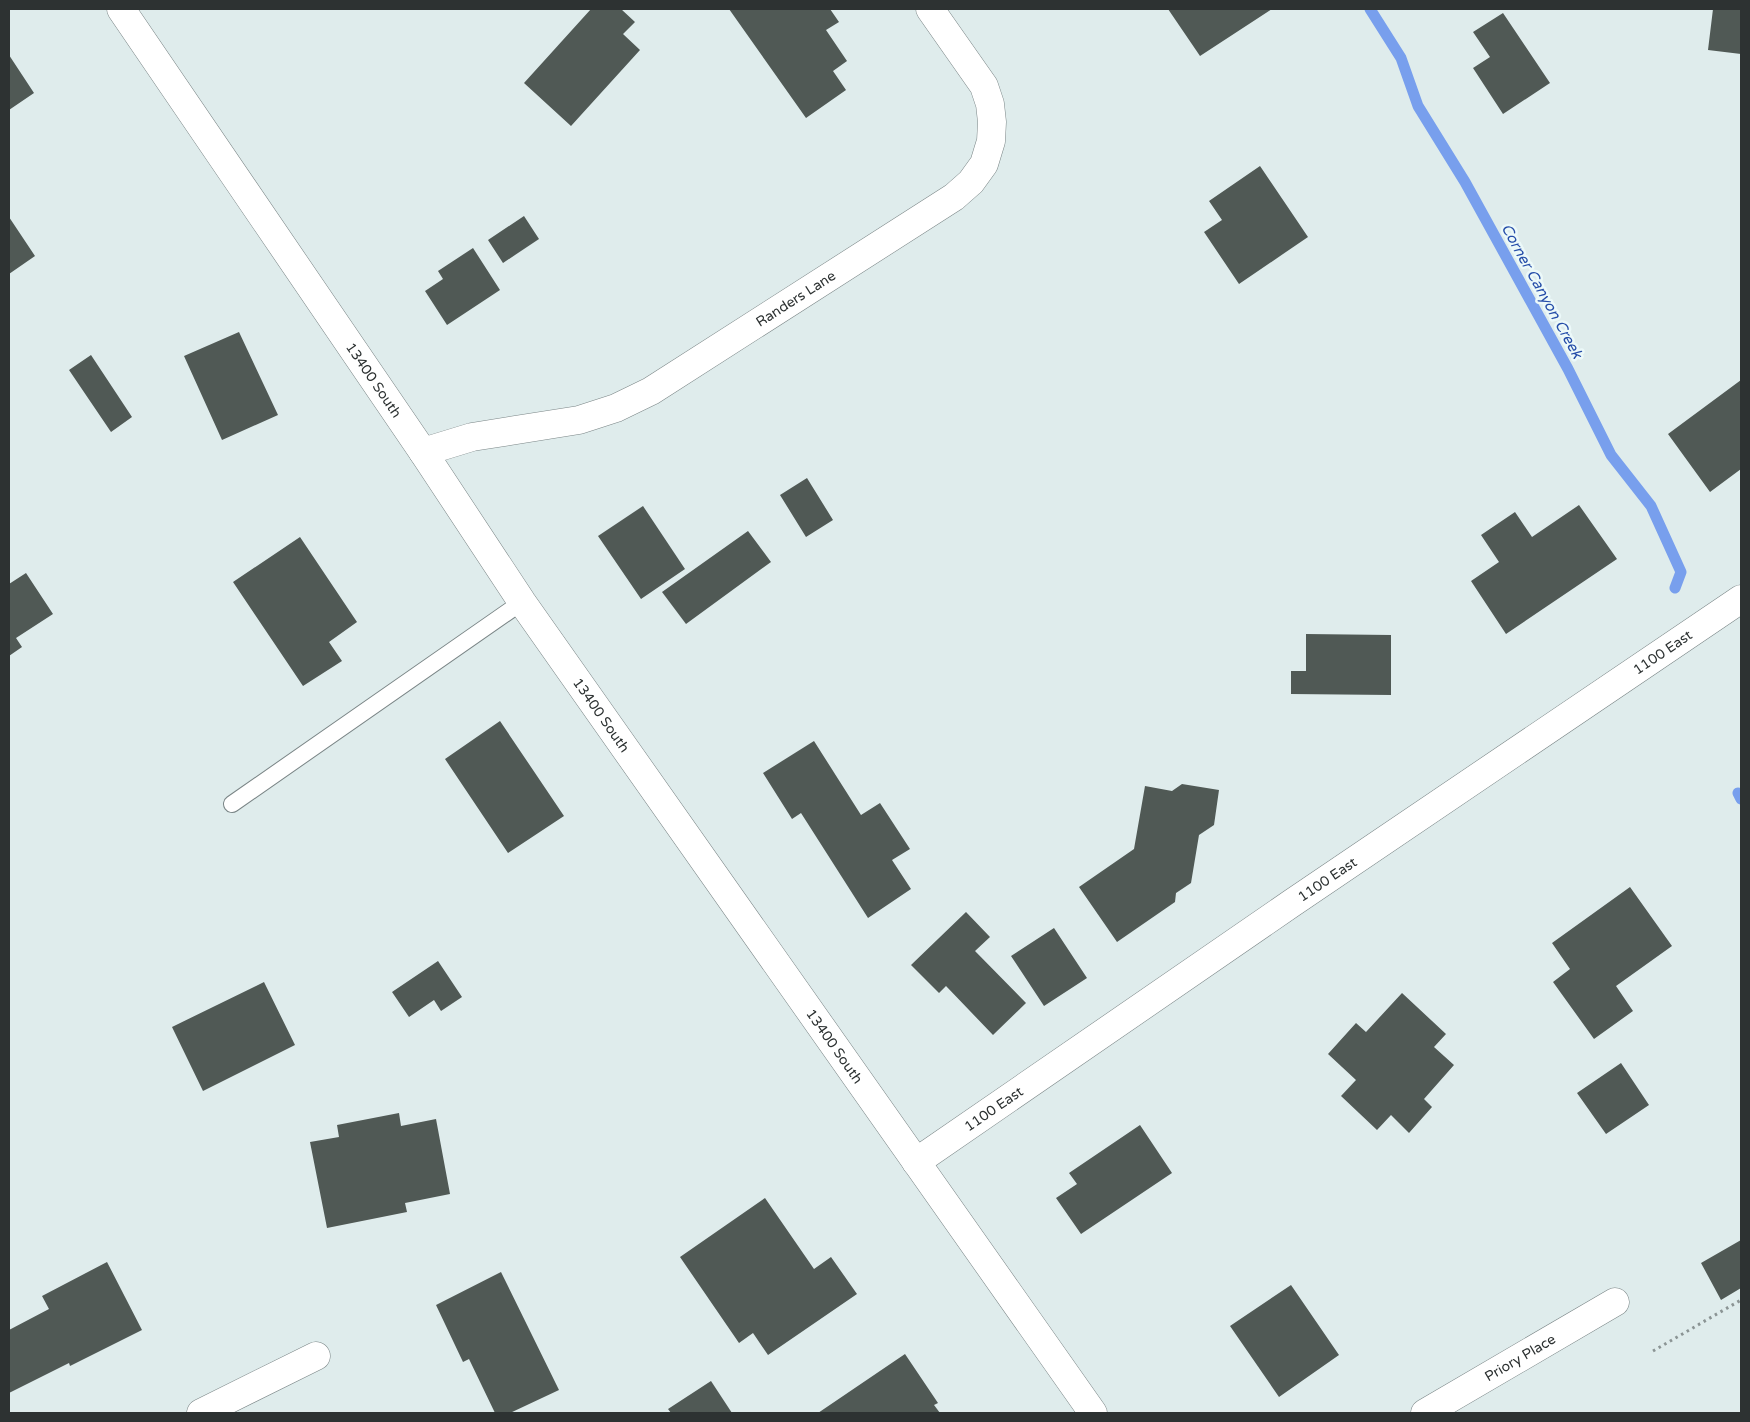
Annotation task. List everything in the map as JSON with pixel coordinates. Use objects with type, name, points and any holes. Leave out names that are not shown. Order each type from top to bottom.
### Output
[{"type":"street","name":"13400 South","points":[[121,9],[424,452],[522,602],[1093,1413]]},
{"type":"street","name":"Randers Lane","points":[[424,452],[472,438],[579,420],[616,408],[651,391],[954,197],[971,182],[984,164],[991,142],[992,122],[990,104],[984,86],[930,9]]},
{"type":"street","name":"1100 East","points":[[916,1162],[1300,898],[1741,599]]},
{"type":"street","name":"Priory Place","points":[[1425,1413],[1615,1302]]},
{"type":"street","points":[[201,1413],[316,1356]]},
{"type":"lane","points":[[232,804],[522,602]]},
{"type":"path","points":[[1653,1351],[1741,1300]]},
{"type":"building","points":[[591,9],[621,9],[635,22],[623,34],[640,50],[571,126],[524,83]]},
{"type":"building","points":[[729,9],[830,9],[839,22],[826,30],[847,61],[833,71],[846,90],[806,118]]},
{"type":"building","points":[[1168,9],[1272,9],[1200,56]]},
{"type":"building","points":[[1713,9],[1741,9],[1741,54],[1708,50]]},
{"type":"building","points":[[1503,13],[1550,83],[1503,114],[1473,68],[1490,57],[1473,32]]},
{"type":"building","points":[[9,55],[34,93],[9,110]]},
{"type":"building","points":[[1260,166],[1308,237],[1239,284],[1204,232],[1222,220],[1209,201]]},
{"type":"building","points":[[524,216],[539,239],[503,263],[488,240]]},
{"type":"building","points":[[9,217],[35,256],[9,274]]},
{"type":"building","points":[[473,248],[500,290],[447,325],[425,291],[443,279],[438,271]]},
{"type":"building","points":[[239,332],[278,415],[222,440],[184,356]]},
{"type":"building","points":[[91,355],[132,417],[111,432],[69,370]]},
{"type":"building","points":[[1741,380],[1741,469],[1710,492],[1668,434]]},
{"type":"building","points":[[807,478],[833,520],[806,537],[780,495]]},
{"type":"building","points":[[1579,505],[1617,559],[1506,634],[1471,581],[1499,562],[1481,535],[1515,512],[1532,537]]},
{"type":"building","points":[[643,506],[685,569],[641,599],[598,536]]},
{"type":"building","points":[[748,531],[771,562],[686,624],[662,592]]},
{"type":"building","points":[[300,537],[357,622],[329,642],[342,661],[303,686],[233,582]]},
{"type":"building","points":[[26,573],[53,614],[16,638],[22,647],[9,656],[9,584]]},
{"type":"building","points":[[1306,634],[1391,635],[1391,695],[1291,694],[1291,671],[1306,671]]},
{"type":"building","points":[[500,721],[564,816],[508,853],[445,759]]},
{"type":"building","points":[[814,741],[861,815],[880,803],[910,849],[892,860],[911,889],[868,918],[801,813],[792,819],[763,773]]},
{"type":"building","points":[[1182,784],[1219,790],[1214,825],[1199,835],[1191,883],[1176,893],[1175,902],[1117,942],[1079,887],[1134,849],[1145,786],[1172,791]]},
{"type":"building","points":[[1630,887],[1672,946],[1616,986],[1633,1011],[1594,1039],[1553,982],[1570,969],[1552,943]]},
{"type":"building","points":[[966,912],[990,937],[975,951],[1026,1003],[993,1035],[946,986],[939,993],[911,965]]},
{"type":"building","points":[[1054,928],[1087,978],[1044,1006],[1011,956]]},
{"type":"building","points":[[438,961],[462,997],[441,1011],[434,1000],[409,1017],[392,992]]},
{"type":"building","points":[[264,982],[295,1045],[203,1091],[172,1027]]},
{"type":"building","points":[[1402,993],[1446,1034],[1434,1047],[1454,1065],[1424,1099],[1432,1107],[1409,1133],[1391,1115],[1377,1130],[1341,1096],[1356,1080],[1328,1054],[1356,1023],[1366,1032]]},
{"type":"building","points":[[1621,1063],[1649,1105],[1606,1134],[1577,1093]]},
{"type":"building","points":[[399,1113],[401,1126],[436,1119],[450,1194],[405,1203],[407,1212],[327,1228],[310,1142],[339,1137],[337,1125]]},
{"type":"building","points":[[1140,1125],[1172,1173],[1081,1234],[1056,1198],[1077,1184],[1069,1173]]},
{"type":"building","points":[[765,1198],[814,1269],[831,1257],[857,1294],[768,1355],[753,1333],[739,1343],[680,1257]]},
{"type":"building","points":[[1741,1240],[1741,1288],[1721,1300],[1701,1263]]},
{"type":"building","points":[[107,1262],[142,1330],[70,1366],[69,1363],[9,1393],[9,1330],[49,1309],[42,1296]]},
{"type":"building","points":[[501,1272],[559,1390],[510,1413],[495,1413],[469,1359],[463,1362],[436,1305]]},
{"type":"building","points":[[1291,1285],[1339,1355],[1279,1397],[1230,1326]]},
{"type":"building","points":[[905,1354],[938,1403],[934,1405],[940,1413],[818,1413]]},
{"type":"building","points":[[711,1381],[732,1413],[671,1413],[668,1409]]},
{"type":"waterway","name":"Corner Canyon Creek","points":[[1370,9],[1401,58],[1418,106],[1465,182],[1568,369],[1611,455],[1651,506],[1681,572],[1675,588]]},
{"type":"waterway","name":"Corner Canyon Creek","points":[[1738,793],[1741,799]]}]
